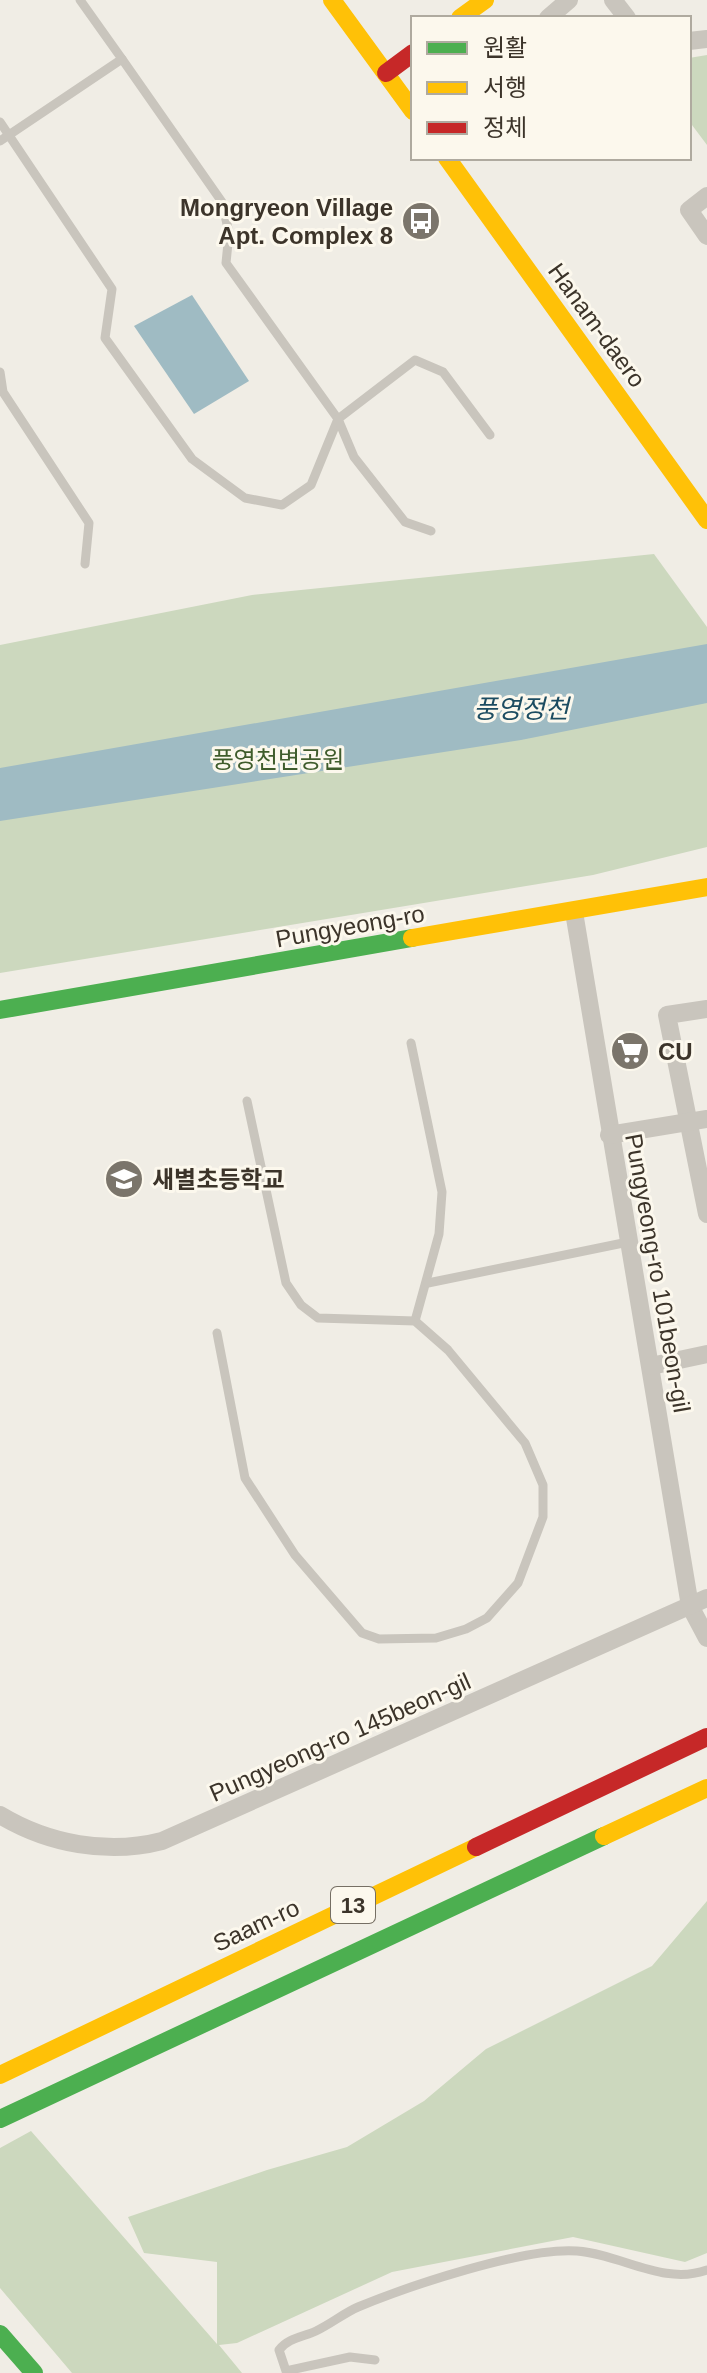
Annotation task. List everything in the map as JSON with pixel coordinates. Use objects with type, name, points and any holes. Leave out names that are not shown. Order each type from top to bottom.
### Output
[{"type":"main road","points":[[332,0],[411,108]]},
{"type":"main road","points":[[463,16],[485,0]]},
{"type":"main road","points":[[386,73],[411,54]]},
{"type":"main road","name":"Hanam-daero","points":[[448,160],[707,520]]},
{"type":"main road","name":"Pungyeong-ro","points":[[0,1010],[707,887]]},
{"type":"main road","name":"Saam-ro","points":[[0,2075],[707,1737]]},
{"type":"main road","name":"13","points":[[0,2119],[707,1788]]},
{"type":"main road","points":[[0,2334],[34,2373]]},
{"type":"street","points":[[550,16],[569,0]]},
{"type":"street","points":[[613,0],[625,16]]},
{"type":"street","points":[[707,196],[689,210],[707,236]]},
{"type":"street","name":"Pungyeong-ro 101beon-gil","points":[[574,912],[628,1242],[707,1638]]},
{"type":"street","points":[[707,1009],[667,1015],[707,1214]]},
{"type":"street","points":[[609,1135],[707,1119]]},
{"type":"street","points":[[651,1366],[707,1354]]},
{"type":"street","name":"Pungyeong-ro 145beon-gil","points":[[0,1815],[31,1830],[81,1845],[123,1848],[162,1841],[698,1602]]},
{"type":"lane","points":[[80,0],[222,202],[229,233],[226,263],[338,419],[354,457],[405,522],[431,531]]},
{"type":"lane","points":[[0,141],[122,59]]},
{"type":"lane","points":[[0,122],[112,289],[105,338],[192,459],[245,498],[282,505],[311,485],[338,419],[415,360],[443,372],[490,435]]},
{"type":"lane","points":[[0,372],[3,392],[89,523],[85,564]]},
{"type":"lane","points":[[411,1043],[442,1192],[439,1234],[428,1283],[415,1321]]},
{"type":"lane","points":[[217,1333],[245,1478],[277,1530],[362,1633],[379,1639],[436,1638],[466,1629],[487,1618],[518,1583],[543,1517],[543,1485],[525,1443],[448,1350],[415,1321],[318,1318],[301,1305],[286,1283],[247,1101]]},
{"type":"lane","points":[[428,1283],[628,1242]]},
{"type":"lane","points":[[375,2360],[350,2357],[286,2371],[279,2350],[284,2343],[316,2331],[357,2307],[540,2251],[578,2251],[654,2272],[689,2277],[707,2270]]},
{"type":"green space","points":[[707,55],[707,145],[691,124],[691,58]]},
{"type":"green space","name":"풍영천변공원","points":[[654,554],[707,627],[707,847],[593,875],[0,973],[0,645],[252,595]]},
{"type":"green space","points":[[707,1901],[707,2253],[685,2262],[573,2237],[392,2272],[237,2343],[219,2345],[242,2373],[72,2373],[0,2288],[0,2148],[31,2131],[217,2344],[217,2262],[144,2253],[128,2217],[267,2170],[347,2147],[424,2101],[486,2049],[652,1966]]},
{"type":"water","points":[[192,295],[249,381],[194,414],[134,326]]},
{"type":"water","name":"풍영정천","points":[[707,644],[707,703],[521,740],[0,821],[0,768]]},
{"type":"traffic: fast","points":[[0,1010],[412,938]]},
{"type":"traffic: fast","points":[[0,2119],[604,1836]]},
{"type":"traffic: fast","points":[[0,2334],[34,2373]]},
{"type":"traffic: slow","points":[[332,0],[411,108]]},
{"type":"traffic: slow","points":[[463,16],[485,0]]},
{"type":"traffic: slow","points":[[448,160],[707,520]]},
{"type":"traffic: slow","points":[[412,938],[707,887]]},
{"type":"traffic: slow","points":[[604,1836],[707,1788]]},
{"type":"traffic: slow","points":[[0,2075],[476,1847]]},
{"type":"traffic: jam","points":[[386,73],[411,54]]},
{"type":"traffic: jam","points":[[476,1847],[707,1737]]},
{"type":"place","name":"Mongryeon Village Apt. Complex 8","points":[[421,221]]},
{"type":"place","name":"CU","points":[[630,1051]]},
{"type":"place","name":"새별초등학교","points":[[124,1179]]}]
